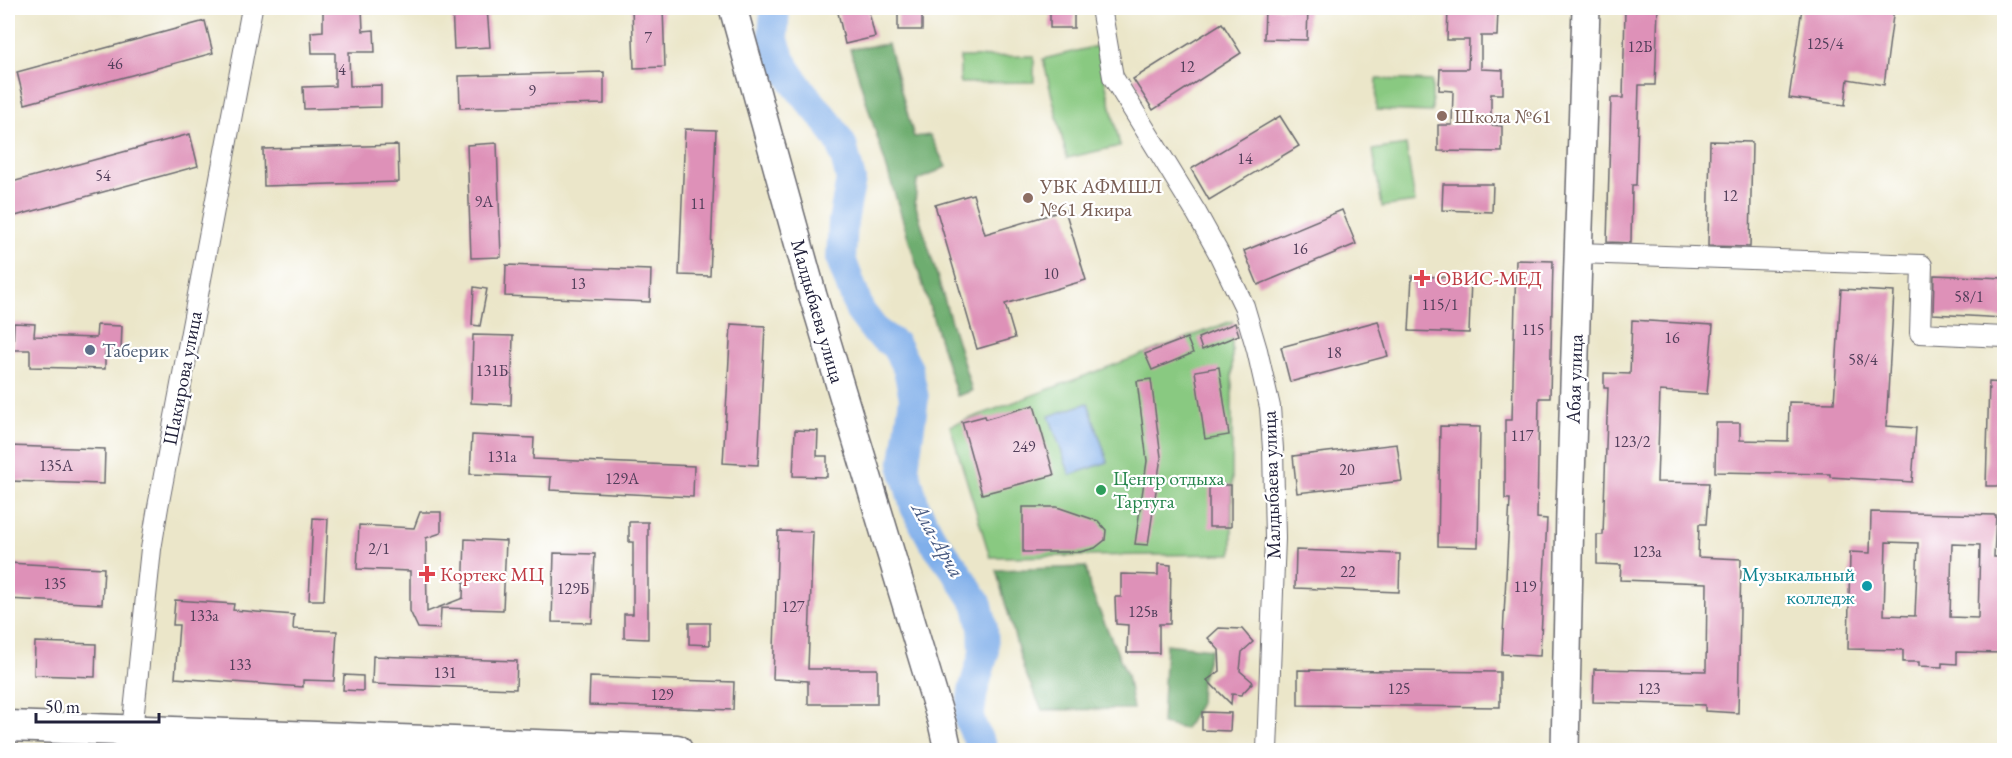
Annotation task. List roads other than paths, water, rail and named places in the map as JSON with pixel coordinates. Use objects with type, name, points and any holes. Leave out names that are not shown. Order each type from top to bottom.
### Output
[{"type":"main road","points":[[8,726],[132,741],[677,750]]},
{"type":"street","name":"Шакирова улица","points":[[132,741],[151,549],[252,8]]},
{"type":"street","name":"Малдыбаева улица","points":[[733,8],[813,296],[942,723],[948,750]]},
{"type":"street","name":"Малдыбаева улица","points":[[1101,8],[1113,77],[1218,252],[1244,306],[1270,406],[1275,504],[1267,750]]},
{"type":"street","name":"Абая улица","points":[[1565,750],[1586,8]]},
{"type":"street","points":[[1578,253],[1922,265],[1920,333],[2004,337]]},
{"type":"water","points":[[1088,403],[1108,462],[1070,475],[1049,416]]},
{"type":"waterway","name":"Ала-Арча","points":[[775,8],[773,37],[781,61],[842,145],[851,180],[843,221],[841,259],[860,311],[876,332],[895,345],[908,369],[914,398],[904,468],[915,507],[932,539],[978,605],[983,628],[984,653],[973,691],[969,720],[983,750]]},
{"type":"place","name":"Школа №61","points":[[1442,116]]},
{"type":"place","name":"УВК АФМШЛ №61 Якира","points":[[1028,198]]},
{"type":"place","name":"ОВИС-МЕД","points":[[1422,278]]},
{"type":"place","name":"Таберик","points":[[90,350]]},
{"type":"place","name":"Центр отдыха Тартуга","points":[[1101,490]]},
{"type":"place","name":"Кортекс МЦ","points":[[427,574]]},
{"type":"place","name":"Музыкальный колледж","points":[[1867,586]]}]
